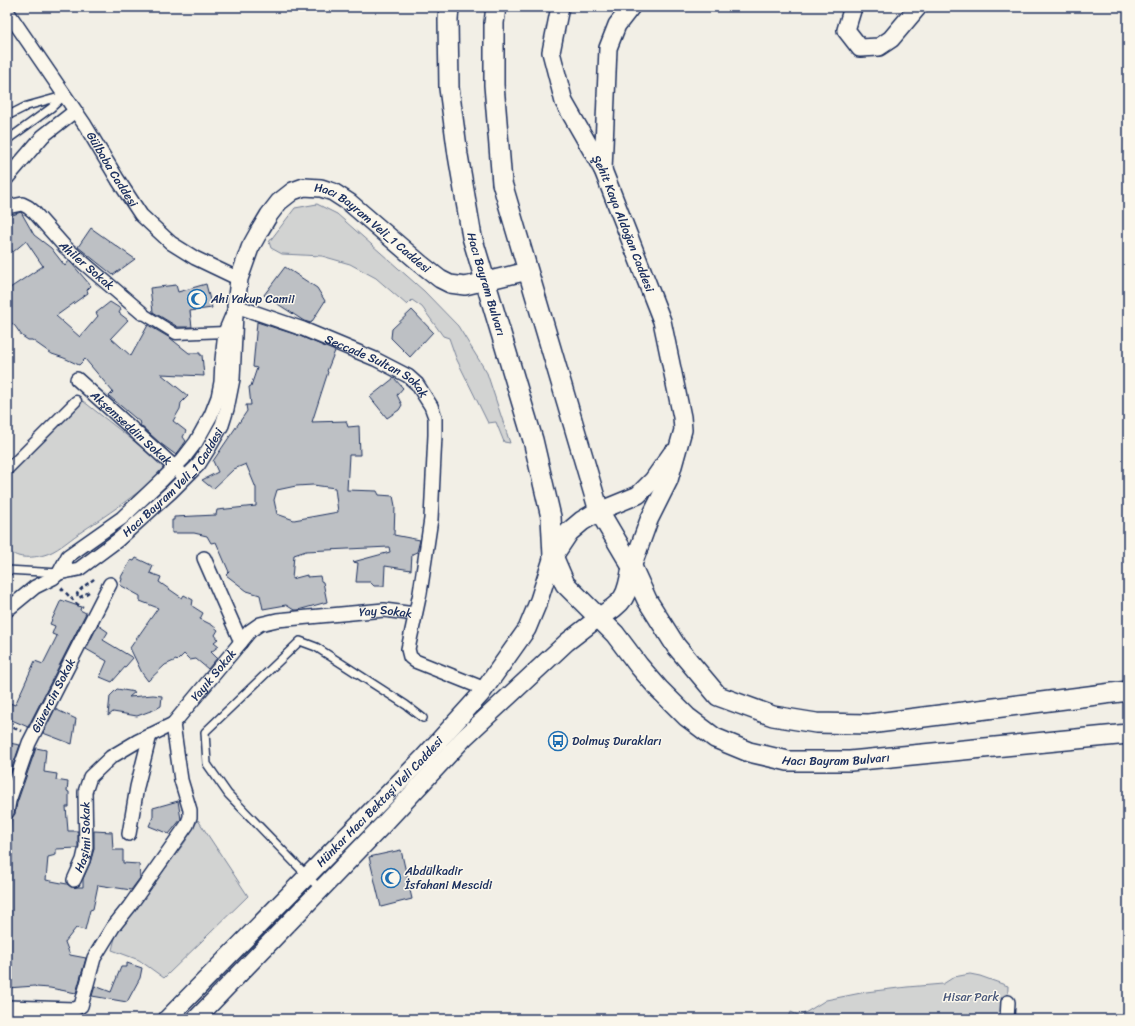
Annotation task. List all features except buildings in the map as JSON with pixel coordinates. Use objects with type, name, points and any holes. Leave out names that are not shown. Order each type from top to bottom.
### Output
[{"type":"main road","name":"Hacı Bayram Bulvarı","points":[[449,7],[450,88],[458,155],[472,237],[533,440],[551,517],[553,556],[565,584],[615,634],[639,666],[659,689],[687,717],[715,738],[749,752],[788,761],[850,761],[1128,734]]},
{"type":"main road","points":[[496,7],[494,24],[494,84],[502,183],[599,511],[632,567],[647,600],[676,646],[718,696],[773,716],[816,723],[869,724],[1128,691]]},
{"type":"main road","points":[[553,556],[569,532],[582,521],[599,511]]},
{"type":"main road","points":[[598,618],[614,608],[626,595],[632,567]]},
{"type":"street","name":"Şehit Kaya Aldoğan Caddesi","points":[[560,7],[551,52],[564,102],[603,170],[662,321],[682,417],[683,430],[670,480],[649,520],[632,567]]},
{"type":"street","points":[[603,170],[608,48],[617,26],[631,7]]},
{"type":"street","points":[[853,7],[846,30],[860,48],[879,48],[891,38],[918,7]]},
{"type":"street","name":"Gülbaba Caddesi","points":[[9,10],[12,26],[75,111],[141,215],[171,243],[196,258],[239,279]]},
{"type":"street","points":[[7,178],[43,136],[75,111]]},
{"type":"street","name":"Hacı Bayram Veli_1 Caddesi","points":[[59,573],[79,569],[118,540],[167,496],[199,464],[210,448],[222,425],[233,379],[236,306],[239,279],[250,248],[269,215],[280,202],[293,191],[304,187],[321,188],[333,192],[350,203],[440,279],[450,284],[465,286],[528,271]]},
{"type":"street","name":"Ahiler Sokak","points":[[7,207],[22,204],[28,207],[65,247],[142,313],[176,334],[225,332]]},
{"type":"street","name":"Hacı Bayram Veli_1 Caddesi","points":[[59,573],[68,556],[122,518],[175,467],[196,442],[218,397],[222,382],[222,360],[225,332],[236,306]]},
{"type":"street","name":"Seccade Sultan Sokak","points":[[236,306],[303,329],[375,359],[408,376],[417,384],[428,400],[435,417],[433,488]]},
{"type":"street","name":"Akşemseddin Sokak","points":[[77,379],[185,477]]},
{"type":"street","points":[[7,470],[76,401]]},
{"type":"street","points":[[599,511],[638,495],[653,480],[678,445]]},
{"type":"street","name":"Yay Sokak","points":[[255,627],[276,620],[384,610],[415,614],[425,563],[431,519],[433,488]]},
{"type":"street","name":"Hünkar Hacı Bektaşi Veli Caddesi","points":[[167,1019],[422,758],[485,689],[527,629],[539,600],[553,556]]},
{"type":"street","points":[[204,558],[241,642]]},
{"type":"street","points":[[7,610],[35,587],[53,578],[59,573]]},
{"type":"street","name":"Güvercin Sokak","points":[[7,812],[9,801],[29,743],[110,584]]},
{"type":"street","points":[[415,614],[408,649],[410,657],[415,662],[424,666],[485,689]]},
{"type":"street","name":"Hünkar Hacı Bektaşi Veli Caddesi","points":[[196,1019],[382,826],[465,737],[567,642],[598,618]]},
{"type":"street","name":"Yayık Sokak","points":[[173,724],[255,627]]},
{"type":"street","points":[[7,1007],[75,1009],[81,1006],[94,958],[113,926],[129,907],[187,825],[190,817],[190,810],[181,780],[173,724],[150,735],[137,788],[129,834]]},
{"type":"street","name":"Haşimi Sokak","points":[[74,880],[83,860],[86,847],[85,792],[90,777],[111,757],[150,735]]},
{"type":"street","points":[[1007,1019],[1008,1002]]},
{"type":"lane","points":[[7,116],[27,106],[64,96]]},
{"type":"lane","points":[[7,140],[52,108],[64,96]]},
{"type":"lane","name":"Hacı Bayram Veli_1 Caddesi","points":[[7,570],[59,573]]},
{"type":"lane","points":[[320,889],[228,794],[207,764],[204,732],[300,641],[316,647],[406,705],[423,718]]},
{"type":"path","points":[[68,595],[77,604],[95,614]]},
{"type":"green space","points":[[317,204],[337,214],[424,291],[458,326],[487,373],[510,443],[504,442],[496,422],[488,423],[456,358],[449,338],[443,336],[422,307],[412,300],[407,305],[376,278],[350,264],[322,256],[282,254],[271,248],[269,242],[295,208]]},
{"type":"green space","points":[[83,401],[163,464],[163,472],[142,489],[62,546],[44,555],[34,557],[14,555],[7,548],[7,476]]},
{"type":"green space","points":[[198,820],[248,896],[164,978],[139,960],[112,950],[116,934],[185,842]]},
{"type":"green space","name":"Hisar Park","points":[[970,974],[1008,986],[1007,1019],[788,1019],[791,1012],[800,1016],[826,1000],[866,992],[943,984],[954,977]]},
{"type":"place","name":"Ahi Yakup Camii","points":[[197,299]]},
{"type":"place","name":"Dolmuş Durakları","points":[[558,741]]},
{"type":"place","name":"Abdülkadir İsfahani Mescidi","points":[[391,878]]}]
